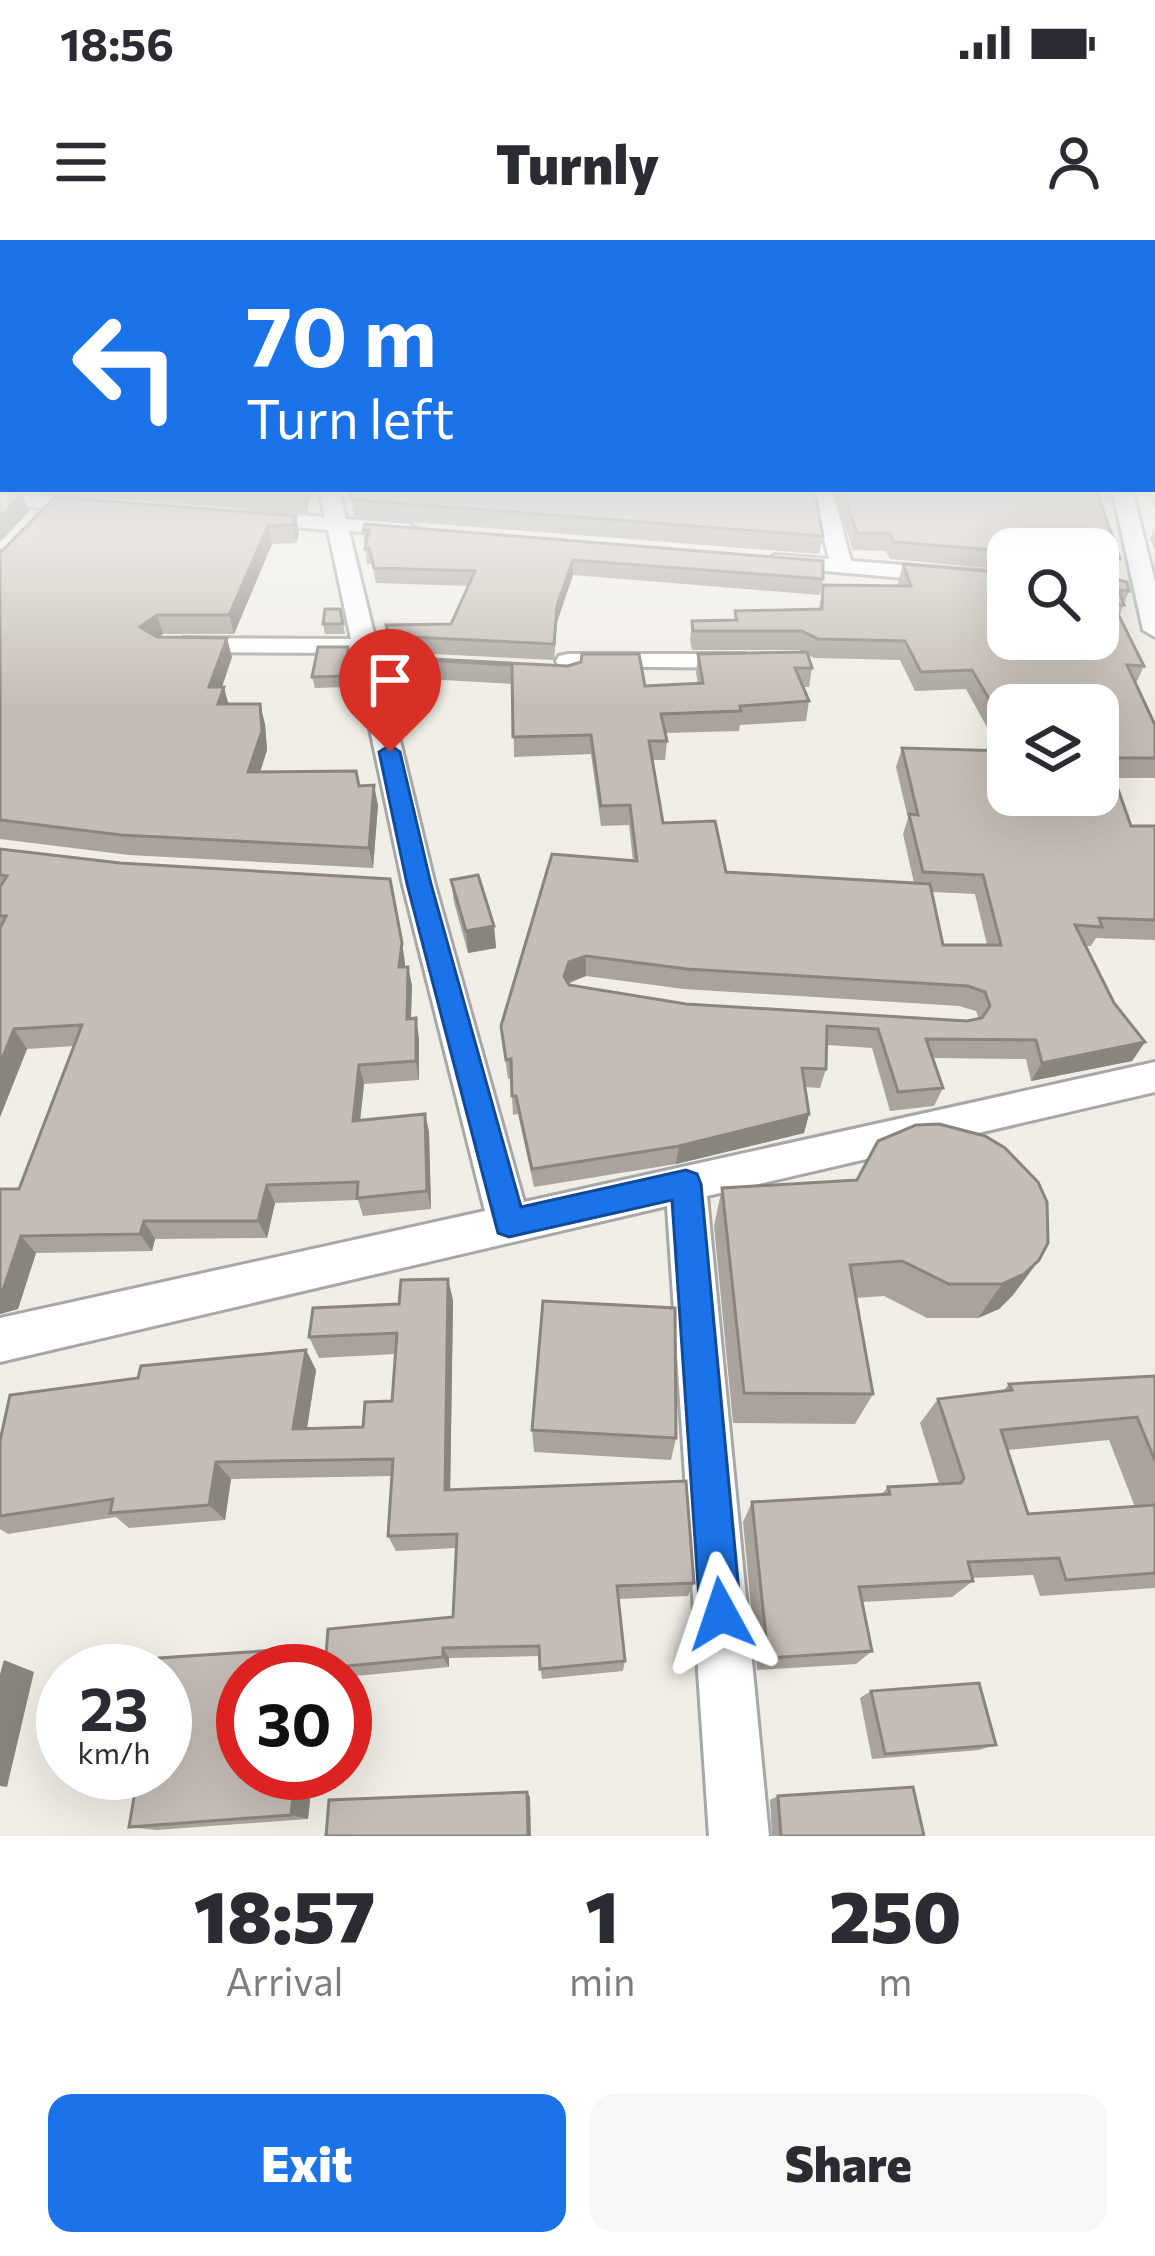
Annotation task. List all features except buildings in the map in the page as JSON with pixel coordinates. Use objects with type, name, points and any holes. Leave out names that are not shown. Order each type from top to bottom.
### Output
[{"type":"street","points":[[344,557],[376,658],[419,884],[509,1223]]},
{"type":"street","points":[[840,557],[842,567]]},
{"type":"street","points":[[1134,557],[1139,590],[1155,630]]},
{"type":"street","points":[[754,560],[987,578]]},
{"type":"street","points":[[163,645],[376,658]]},
{"type":"street","points":[[560,668],[776,661]]},
{"type":"street","points":[[376,882],[419,884]]},
{"type":"street","points":[[0,1340],[1155,1076]]},
{"type":"street","points":[[686,1184],[739,1836]]},
{"type":"route","points":[[390,752],[419,884],[509,1223],[686,1184],[721,1614]]}]
